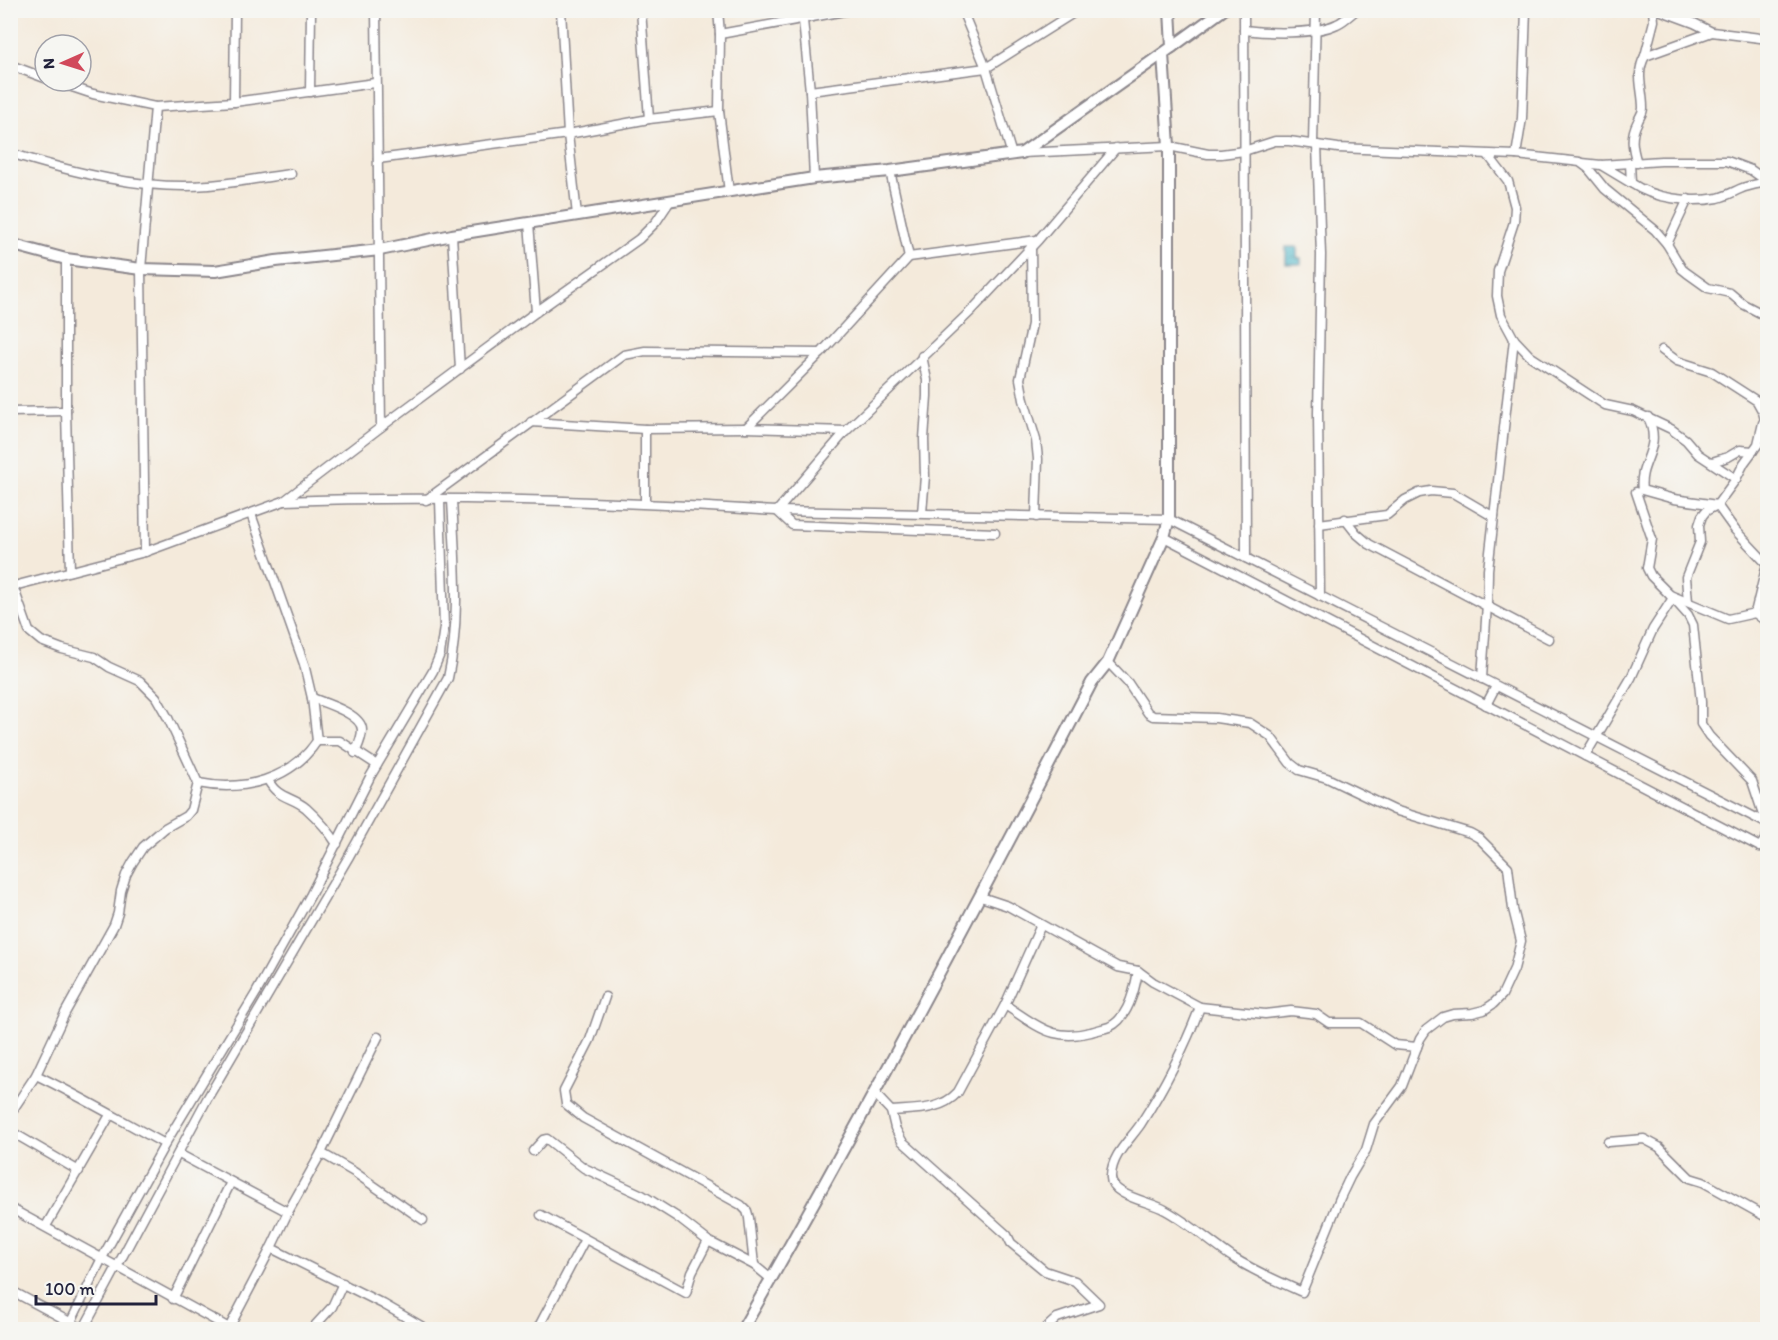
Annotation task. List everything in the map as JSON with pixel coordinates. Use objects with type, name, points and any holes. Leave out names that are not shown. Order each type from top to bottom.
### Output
[{"type":"street","points":[[234,102],[235,10]]},
{"type":"street","points":[[310,10],[310,92]]},
{"type":"street","points":[[376,10],[375,83],[380,249],[381,427]]},
{"type":"street","points":[[561,10],[568,134],[577,215]]},
{"type":"street","points":[[641,10],[649,119]]},
{"type":"street","points":[[718,10],[719,111],[729,192]]},
{"type":"street","points":[[720,34],[802,15],[850,10]]},
{"type":"street","points":[[962,10],[1017,154]]},
{"type":"street","points":[[810,91],[986,68],[1078,10]]},
{"type":"street","points":[[742,1329],[875,1094],[981,897],[1092,682],[1108,662],[1164,537],[1169,519],[1167,51],[1170,10]]},
{"type":"street","points":[[1017,154],[1223,10]]},
{"type":"street","points":[[1244,10],[1246,558]]},
{"type":"street","points":[[1316,10],[1315,144],[1321,255],[1318,413],[1320,596]]},
{"type":"street","points":[[1244,30],[1271,33],[1316,29],[1337,25],[1356,10]]},
{"type":"street","points":[[1516,155],[1522,118],[1526,10]]},
{"type":"street","points":[[1631,183],[1634,163],[1632,140],[1643,109],[1639,85],[1640,70],[1654,21],[1653,10]]},
{"type":"street","points":[[1659,10],[1712,32],[1767,39]]},
{"type":"street","points":[[802,15],[810,91],[814,178]]},
{"type":"street","points":[[1645,56],[1712,32]]},
{"type":"street","points":[[10,65],[33,74]]},
{"type":"street","points":[[90,93],[155,107],[234,102],[375,83]]},
{"type":"street","points":[[145,552],[141,269],[155,107]]},
{"type":"street","points":[[378,159],[568,134],[649,119],[719,111]]},
{"type":"street","points":[[10,244],[66,259],[141,269],[215,271],[276,261],[380,249],[452,235],[814,178],[890,171],[1017,154],[1116,148],[1169,146],[1208,154],[1221,154],[1244,151],[1275,141],[1300,141],[1338,148],[1516,155],[1601,165],[1727,161],[1751,170],[1767,182],[1740,189],[1720,198],[1688,199],[1655,195],[1641,190],[1601,165]]},
{"type":"street","points":[[777,511],[846,431],[972,310],[1034,243],[1116,148]]},
{"type":"street","points":[[10,153],[100,177],[150,184],[207,186],[291,174]]},
{"type":"street","points":[[1488,155],[1508,181],[1515,207],[1514,222],[1498,271],[1497,296],[1501,315],[1514,339],[1530,356],[1605,405],[1628,409],[1671,429],[1686,440],[1698,454],[1736,479]]},
{"type":"street","points":[[1580,162],[1605,189],[1655,230],[1688,273],[1708,288],[1734,295],[1743,304],[1767,317]]},
{"type":"street","points":[[890,171],[909,257]]},
{"type":"street","points":[[1667,244],[1688,199]]},
{"type":"street","points":[[10,1114],[15,1100],[36,1075],[65,1013],[114,924],[121,891],[130,868],[143,847],[191,810],[198,783],[156,697],[140,681],[94,657],[41,641],[29,631],[12,586],[145,552],[284,501],[536,312],[639,239],[656,222],[670,201]]},
{"type":"street","points":[[529,223],[536,312]]},
{"type":"street","points":[[452,235],[460,369]]},
{"type":"street","points":[[746,428],[821,353],[909,257],[1034,243]]},
{"type":"street","points":[[1034,243],[1032,324],[1020,379],[1036,440],[1038,459],[1036,517]]},
{"type":"street","points":[[66,259],[66,411],[70,571]]},
{"type":"street","points":[[1482,679],[1488,608],[1488,570],[1514,339]]},
{"type":"street","points":[[1662,350],[1677,361],[1705,369],[1756,401],[1766,418],[1767,432]]},
{"type":"street","points":[[426,500],[624,356],[635,352],[821,353]]},
{"type":"street","points":[[922,356],[927,380],[922,513]]},
{"type":"street","points":[[10,412],[66,411]]},
{"type":"street","points":[[1648,417],[1652,426],[1653,443],[1643,470],[1642,490],[1674,499],[1717,505],[1735,530],[1767,564],[1755,613]]},
{"type":"street","points":[[1688,602],[1686,577],[1700,542],[1699,525],[1706,511],[1717,505],[1736,479],[1758,444],[1766,418]]},
{"type":"street","points":[[531,422],[645,429],[746,428],[846,431]]},
{"type":"street","points":[[645,429],[645,503]]},
{"type":"street","points":[[1712,462],[1731,456],[1740,450],[1753,451]]},
{"type":"street","points":[[1726,472],[1731,456]]},
{"type":"street","points":[[1319,524],[1387,514],[1405,500],[1419,493],[1431,491],[1453,493],[1494,517]]},
{"type":"street","points":[[1636,492],[1652,539],[1647,568],[1651,576],[1688,615],[1693,625],[1701,724],[1709,736],[1752,781],[1767,823]]},
{"type":"street","points":[[284,501],[349,499],[645,503],[777,511],[1169,519],[1767,823]]},
{"type":"street","points":[[69,1326],[102,1258],[165,1144],[219,1056],[337,844],[376,765],[433,671],[440,654],[444,627],[440,500]]},
{"type":"street","points":[[10,1290],[69,1326],[84,1329],[207,1099],[348,858],[448,678],[456,598],[452,500]]},
{"type":"street","points":[[777,511],[792,525],[995,533]]},
{"type":"street","points":[[198,783],[236,786],[268,780],[290,769],[308,755],[317,741],[312,698],[301,654],[251,514]]},
{"type":"street","points":[[1345,519],[1369,544],[1549,639]]},
{"type":"street","points":[[1164,537],[1760,847],[1767,835]]},
{"type":"street","points":[[1672,596],[1728,619],[1755,613]]},
{"type":"street","points":[[1585,756],[1631,678],[1653,629],[1672,596]]},
{"type":"street","points":[[1755,613],[1767,623]]},
{"type":"street","points":[[1108,662],[1128,683],[1148,713],[1153,716],[1216,718],[1250,723],[1270,736],[1290,763],[1299,770],[1327,778],[1394,810],[1470,833],[1479,838],[1508,867],[1512,909],[1521,941],[1508,985],[1502,995],[1484,1010],[1443,1017],[1426,1030],[1401,1086],[1374,1124],[1366,1150],[1345,1187],[1302,1292],[1265,1276],[1233,1257],[1166,1210],[1124,1194],[1113,1186],[1110,1178],[1113,1163],[1149,1109],[1200,1007]]},
{"type":"street","points":[[1486,705],[1496,686]]},
{"type":"street","points":[[312,698],[360,721],[363,728],[355,753]]},
{"type":"street","points":[[317,741],[340,741],[376,765]]},
{"type":"street","points":[[268,780],[281,796],[307,809],[330,832],[337,844]]},
{"type":"street","points":[[981,897],[1008,906],[1118,967],[1138,971],[1153,982],[1200,1007],[1265,1014],[1291,1011],[1316,1014],[1329,1023],[1361,1023],[1395,1045],[1417,1047]]},
{"type":"street","points":[[891,1111],[942,1105],[958,1092],[1005,1005],[1041,925]]},
{"type":"street","points":[[1005,1005],[1054,1033],[1070,1035],[1087,1033],[1111,1026],[1123,1014],[1134,992],[1138,971]]},
{"type":"street","points":[[605,997],[590,1040],[564,1091],[566,1104],[584,1118],[741,1205],[747,1211],[749,1218],[754,1265]]},
{"type":"street","points":[[10,1208],[229,1329],[288,1212],[321,1153],[378,1037]]},
{"type":"street","points":[[36,1075],[74,1093],[165,1144]]},
{"type":"street","points":[[875,1094],[891,1111],[895,1128],[902,1141],[992,1221],[1011,1243],[1045,1271],[1075,1281],[1099,1304],[1058,1318],[1044,1329]]},
{"type":"street","points":[[46,1226],[110,1115]]},
{"type":"street","points":[[10,1131],[79,1171]]},
{"type":"street","points":[[533,1151],[543,1140],[547,1139],[584,1168],[642,1195],[677,1217],[708,1241],[754,1265],[771,1278]]},
{"type":"street","points":[[1608,1142],[1644,1139],[1659,1147],[1690,1178],[1718,1190],[1767,1218]]},
{"type":"street","points":[[321,1153],[354,1172],[423,1220]]},
{"type":"street","points":[[179,1154],[288,1212]]},
{"type":"street","points":[[173,1299],[231,1182]]},
{"type":"street","points":[[541,1215],[686,1293],[692,1272],[708,1241]]},
{"type":"street","points":[[537,1329],[585,1239]]},
{"type":"street","points":[[271,1248],[343,1283],[428,1329]]},
{"type":"street","points":[[311,1329],[332,1307],[343,1283]]},
{"type":"street","points":[[1762,1329],[1767,1324]]},
{"type":"water","points":[[1286,247],[1297,247],[1297,257],[1301,258],[1301,264],[1286,264]]}]
